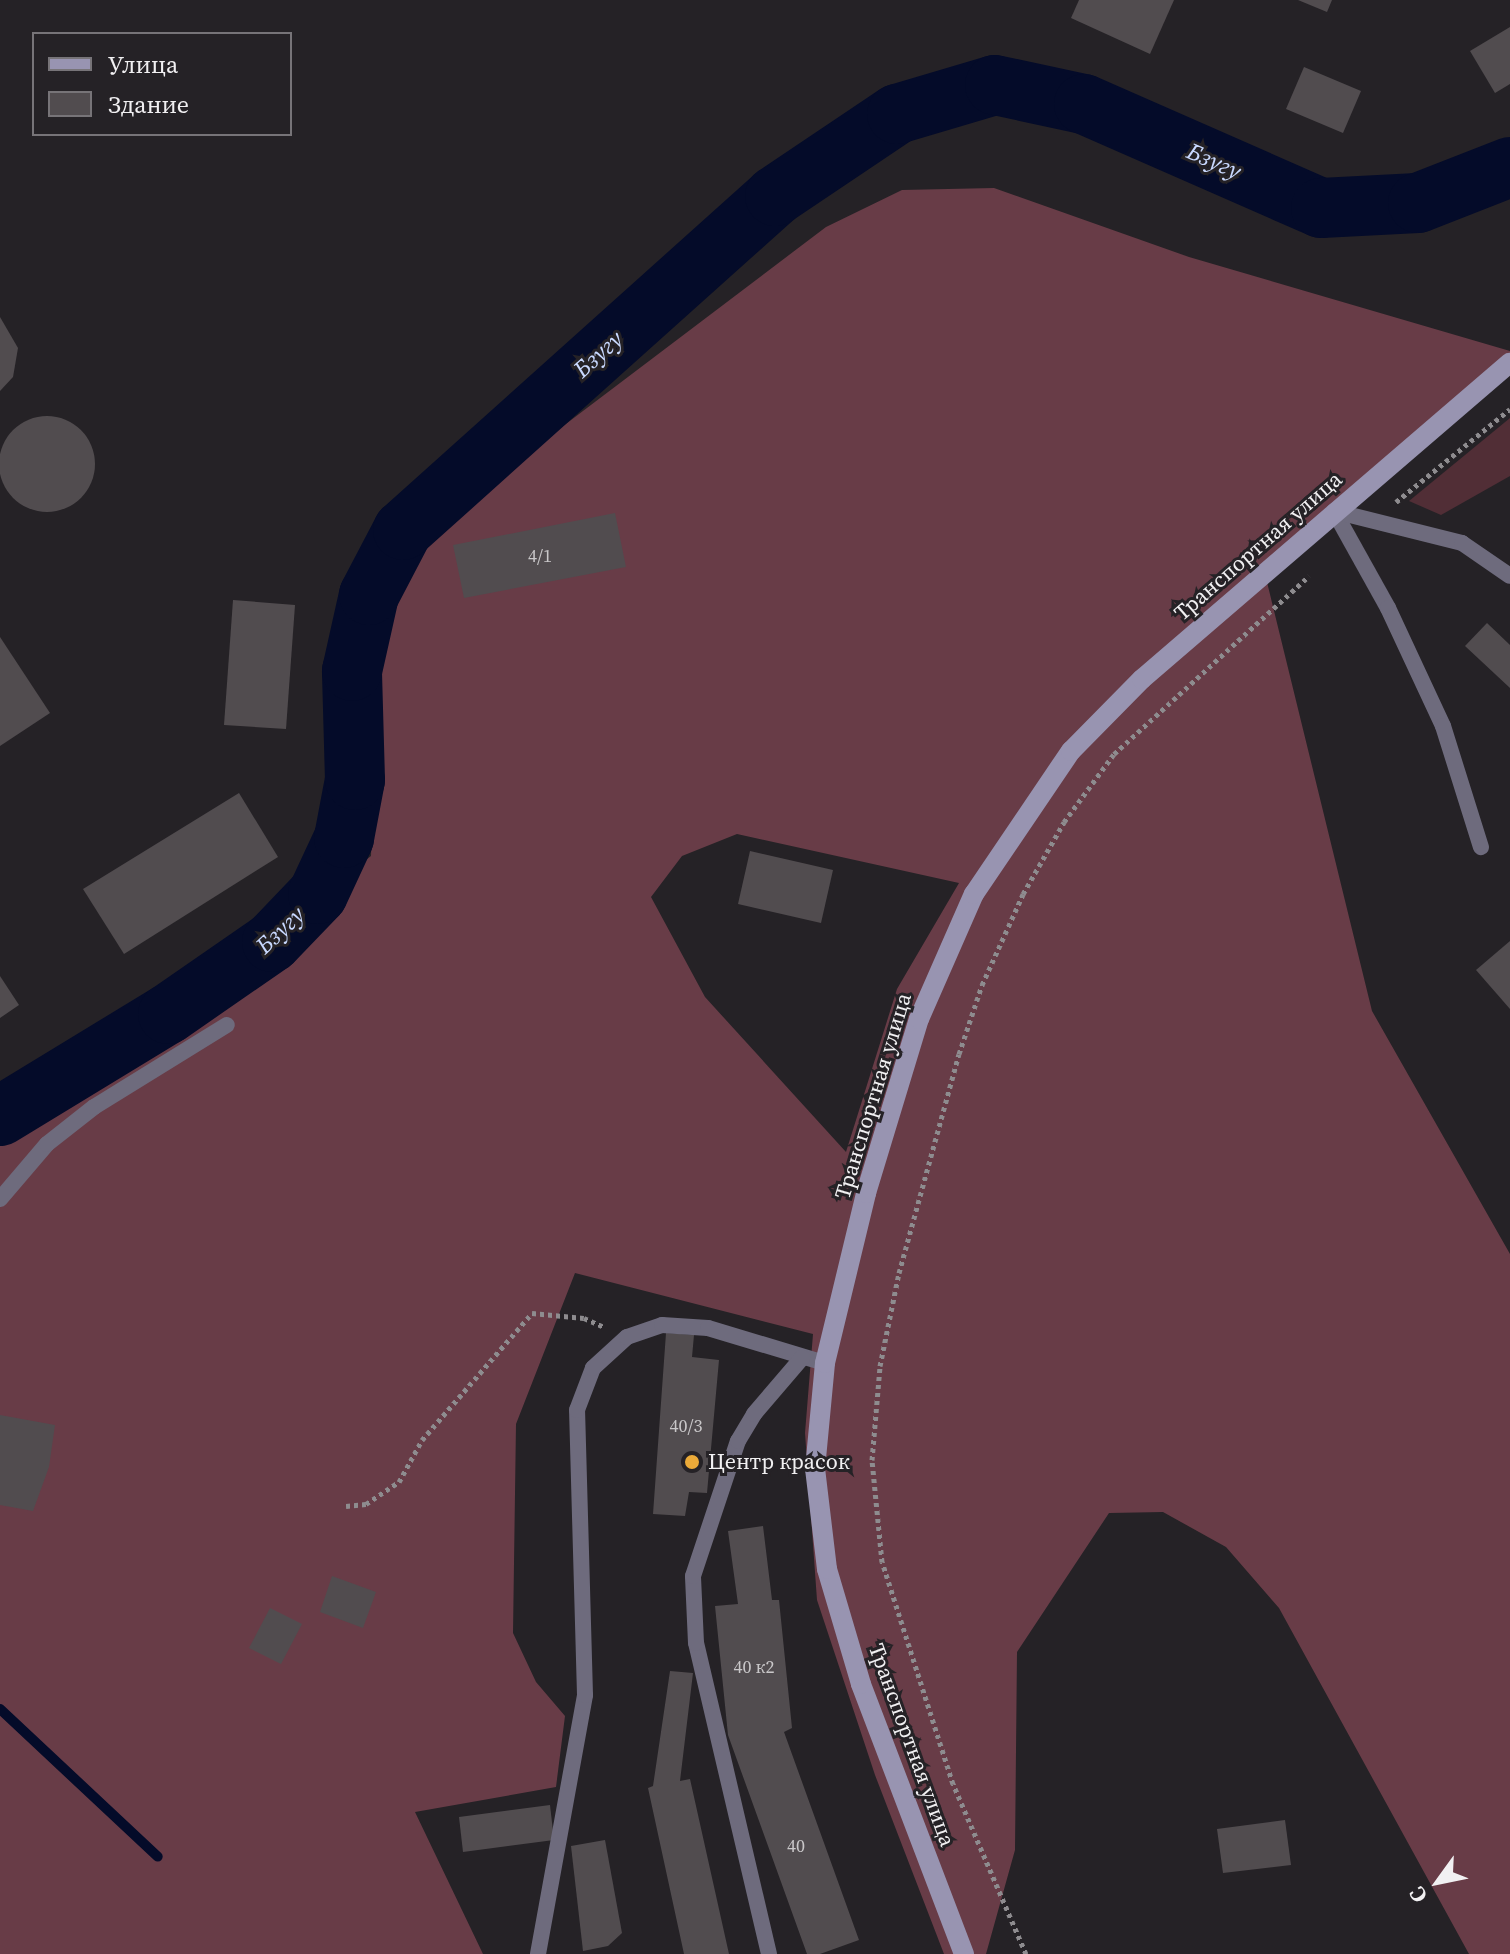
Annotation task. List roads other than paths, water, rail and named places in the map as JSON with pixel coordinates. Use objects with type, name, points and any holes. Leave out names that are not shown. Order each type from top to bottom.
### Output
[{"type":"main road","name":"Транспортная улица","points":[[964,1954],[861,1684],[827,1569],[815,1469],[825,1363],[866,1193],[919,1019],[974,894],[1071,751],[1142,679],[1510,363]]},
{"type":"lane","points":[[1334,511],[1462,543],[1510,576]]},
{"type":"lane","points":[[1334,511],[1388,608],[1443,726],[1481,847]]},
{"type":"lane","points":[[0,1199],[47,1144],[82,1116],[227,1025]]},
{"type":"lane","points":[[538,1954],[585,1695],[577,1410],[593,1368],[627,1337],[662,1325],[708,1328],[825,1363]]},
{"type":"lane","points":[[769,1954],[696,1643],[693,1576],[738,1441],[754,1414],[802,1358]]},
{"type":"waterway","name":"Бзугу","points":[[0,1116],[168,1014],[272,942],[318,894],[344,838],[355,780],[352,671],[369,595],[403,530],[775,196],[897,114],[995,85],[1084,104],[1321,208],[1418,203],[1510,167]]},
{"type":"waterway","points":[[0,1709],[158,1857]]},
{"type":"place","name":"Центр красок","points":[[692,1462]]}]
